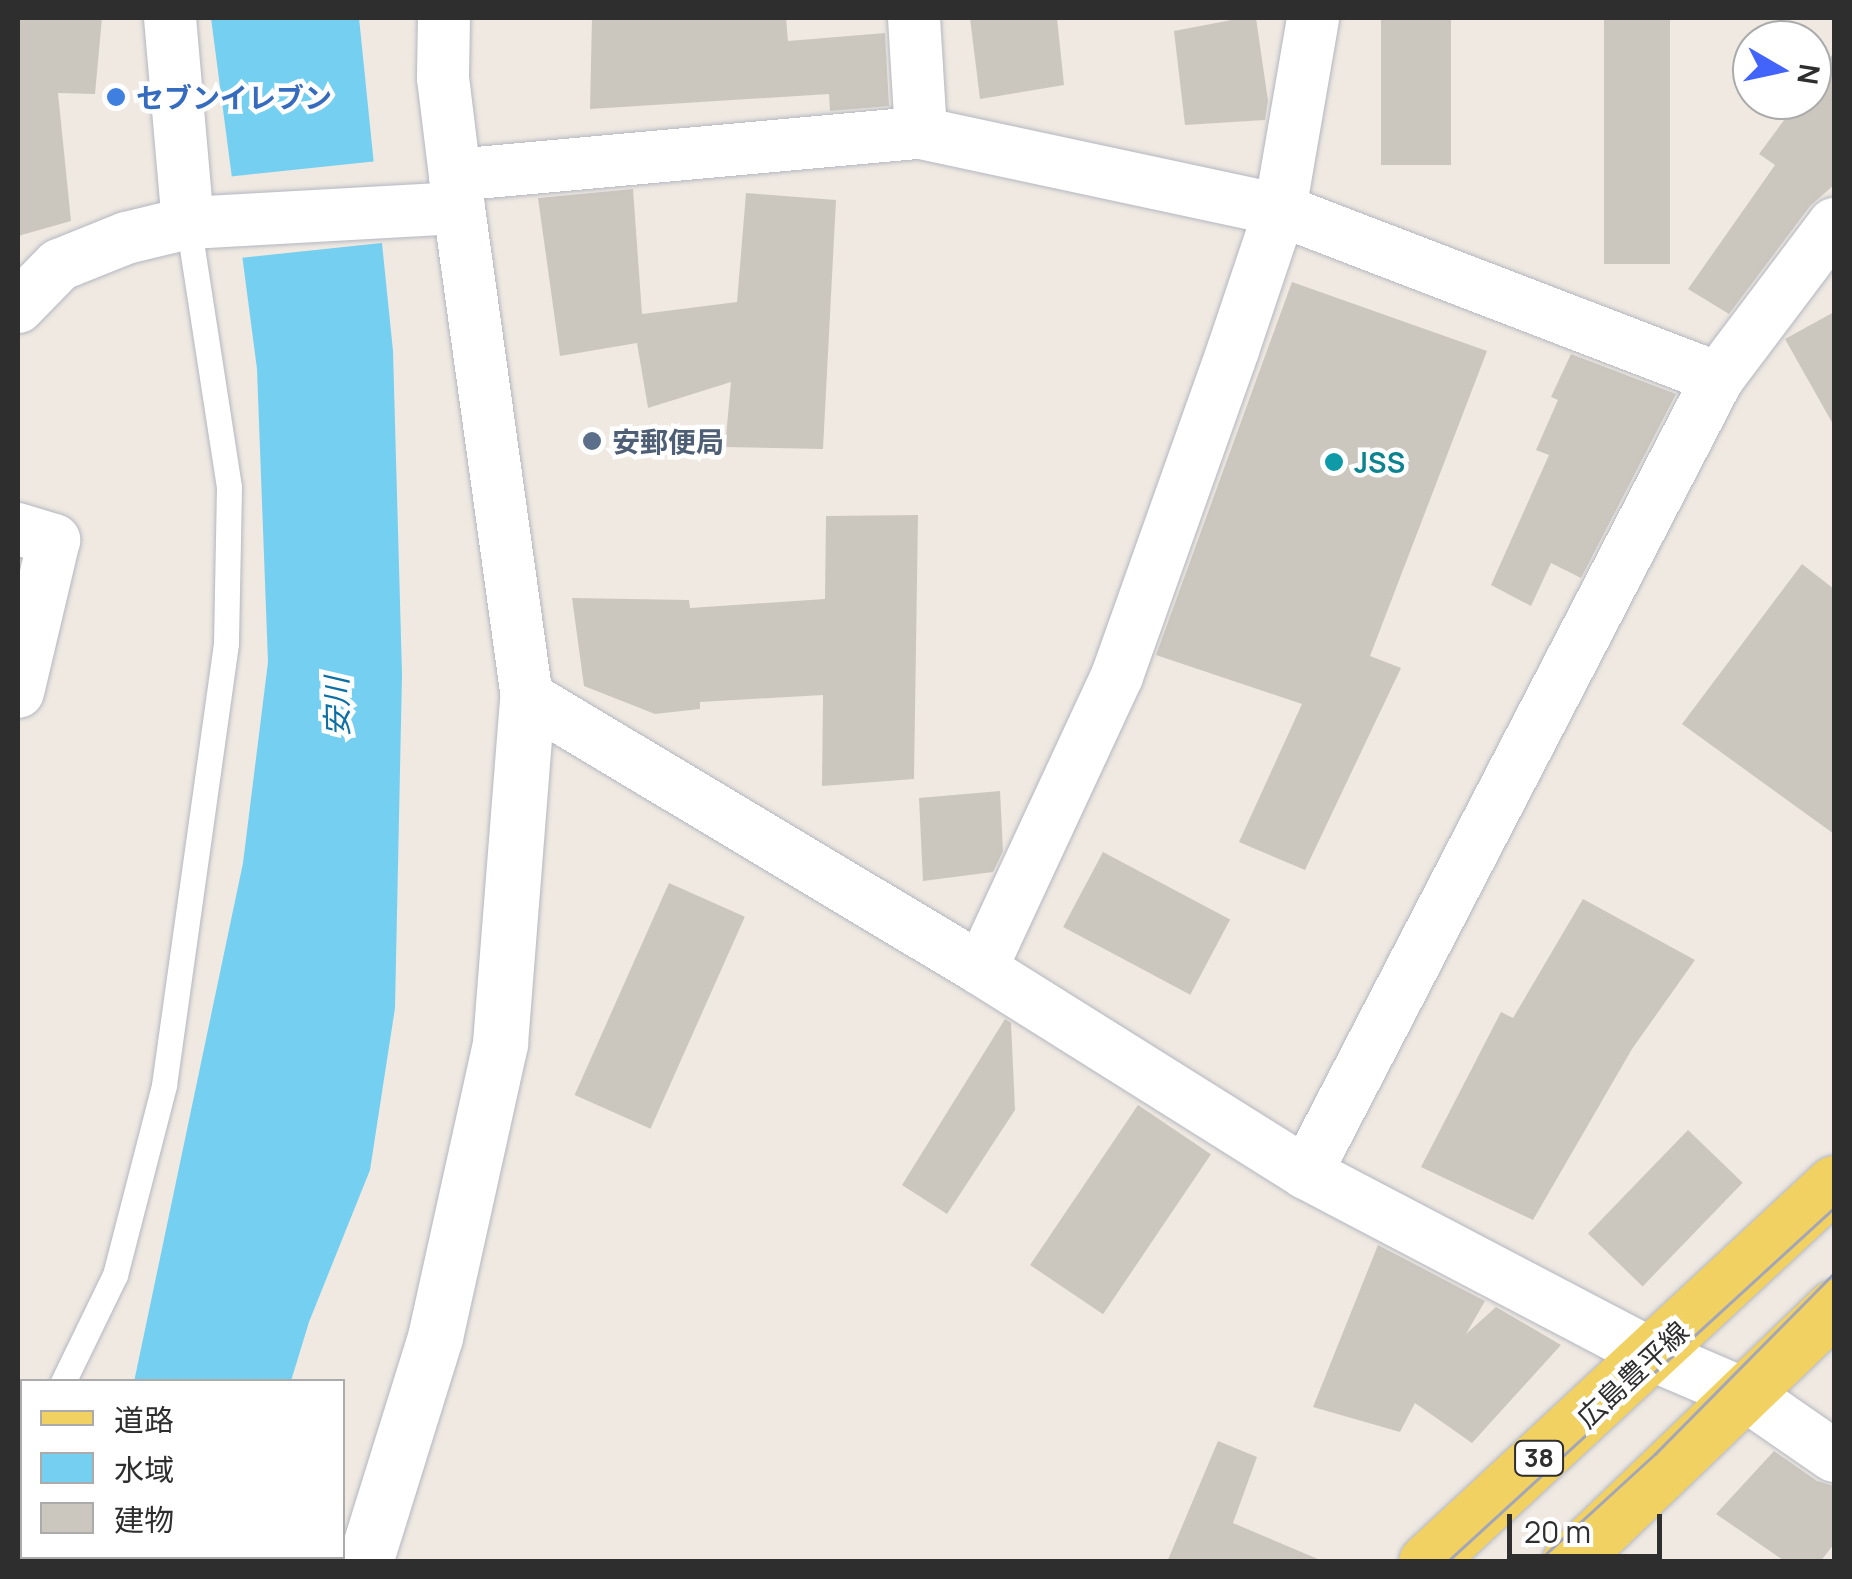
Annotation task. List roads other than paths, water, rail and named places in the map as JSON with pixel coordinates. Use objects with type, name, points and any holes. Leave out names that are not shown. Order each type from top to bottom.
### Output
[{"type":"main road","name":"広島豊平線","points":[[1426,1562],[1834,1183]]},
{"type":"main road","points":[[1570,1562],[1834,1306]]},
{"type":"street","points":[[170,18],[204,222]]},
{"type":"street","points":[[364,1562],[435,1337],[500,1043],[528,698],[451,198],[443,78],[444,18]]},
{"type":"street","points":[[914,18],[921,133]]},
{"type":"street","points":[[981,969],[1117,676],[1280,210],[1313,18]]},
{"type":"street","points":[[18,307],[58,264],[126,238],[204,222],[451,198],[921,133],[1280,210],[1718,378]]},
{"type":"street","points":[[1306,1173],[1718,378],[1834,224]]},
{"type":"street","points":[[18,529],[54,540],[18,692]]},
{"type":"street","points":[[528,698],[981,969],[1306,1173],[1653,1355],[1746,1394],[1834,1456]]},
{"type":"lane","points":[[64,1379],[115,1274],[164,1085],[226,643],[228,488],[204,222]]},
{"type":"water","name":"安川","points":[[211,18],[359,18],[393,351],[402,674],[395,1008],[370,1170],[309,1322],[292,1379],[135,1379],[243,863],[268,662],[257,369]]},
{"type":"tram line","points":[[1447,1562],[1834,1208]]},
{"type":"tram line","points":[[1537,1562],[1655,1454],[1834,1273]]},
{"type":"place","name":"セブンイレブン","points":[[116,97]]},
{"type":"place","name":"安郵便局","points":[[592,441]]},
{"type":"place","name":"JSS","points":[[1334,462]]}]
